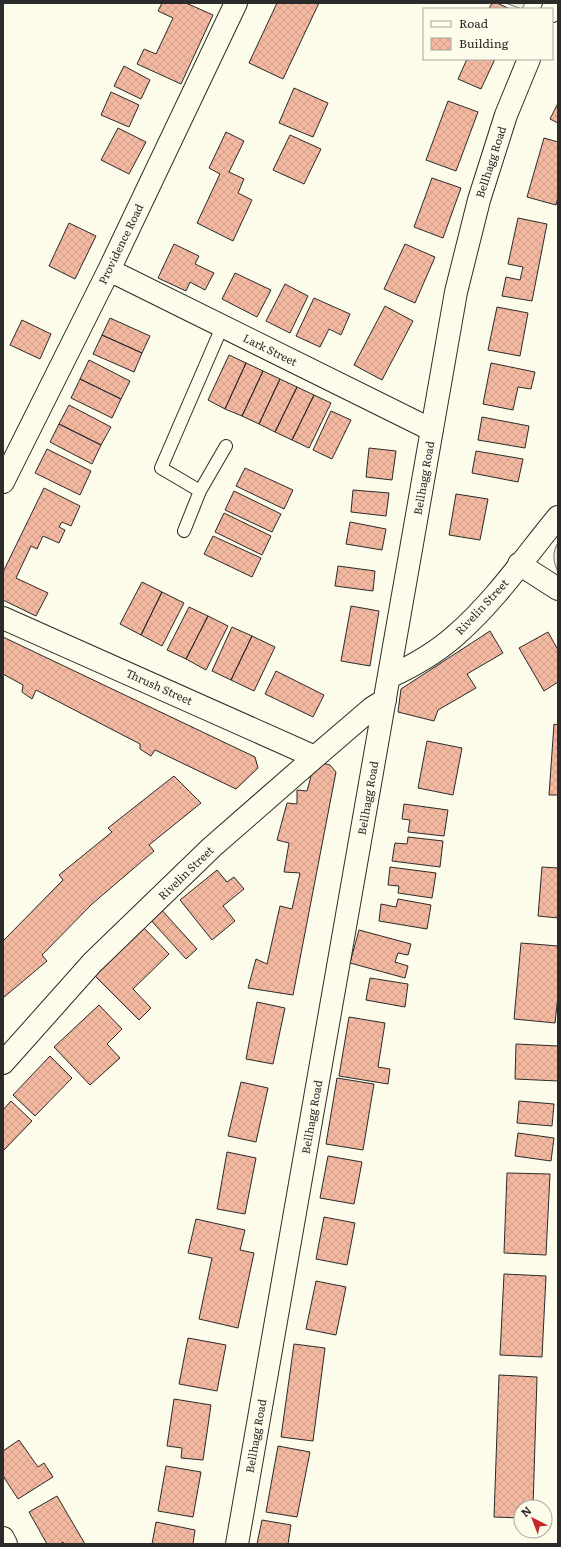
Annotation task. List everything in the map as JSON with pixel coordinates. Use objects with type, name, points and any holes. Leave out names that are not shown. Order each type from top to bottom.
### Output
[{"type":"street","name":"Providence Road","points":[[4,476],[109,270],[236,3]]},
{"type":"street","name":"Bellhagg Road","points":[[237,1544],[456,292],[479,200],[506,115],[529,60]]},
{"type":"street","name":"Lark Street","points":[[109,270],[432,430]]},
{"type":"street","name":"Rivelin Street","points":[[389,677],[412,666],[456,635],[489,601],[558,517]]},
{"type":"street","points":[[519,564],[558,589]]},
{"type":"street","name":"Thrush Street","points":[[3,618],[315,757]]},
{"type":"street","name":"Rivelin Street","points":[[3,1063],[92,963],[212,847],[372,708],[385,700]]},
{"type":"street","points":[[3,1538],[6,1544]]},
{"type":"lane","points":[[200,491],[161,468],[222,327]]},
{"type":"lane","points":[[184,531],[200,491],[226,446]]},
{"type":"green space","points":[[505,3],[525,3],[522,8]]},
{"type":"green space","points":[[558,543],[558,572],[554,557]]},
{"type":"building","points":[[162,3],[186,3],[213,15],[181,84],[137,64],[144,49],[156,54],[173,18],[158,11]]},
{"type":"building","points":[[277,3],[319,3],[283,79],[249,63]]},
{"type":"building","points":[[492,3],[497,3],[508,8],[490,8]]},
{"type":"building","points":[[467,60],[495,60],[481,89],[458,79]]},
{"type":"building","points":[[124,66],[150,80],[141,99],[114,86]]},
{"type":"building","points":[[294,88],[328,103],[313,137],[279,123]]},
{"type":"building","points":[[111,92],[139,105],[129,127],[101,115]]},
{"type":"building","points":[[448,101],[478,112],[456,171],[426,160]]},
{"type":"building","points":[[558,103],[558,123],[550,119]]},
{"type":"building","points":[[118,128],[146,142],[129,174],[101,160]]},
{"type":"building","points":[[226,132],[244,141],[229,172],[244,179],[238,193],[252,200],[233,241],[197,223],[220,174],[209,168]]},
{"type":"building","points":[[290,135],[321,149],[304,184],[273,170]]},
{"type":"building","points":[[544,138],[558,142],[558,197],[556,205],[527,197]]},
{"type":"building","points":[[432,178],[461,188],[443,238],[414,227]]},
{"type":"building","points":[[518,218],[547,224],[532,301],[502,296],[506,277],[520,280],[523,267],[508,264]]},
{"type":"building","points":[[69,223],[96,236],[75,279],[49,266]]},
{"type":"building","points":[[174,244],[199,256],[195,264],[214,273],[205,290],[190,282],[186,291],[158,278]]},
{"type":"building","points":[[405,244],[435,257],[415,303],[384,289]]},
{"type":"building","points":[[235,273],[271,290],[257,317],[222,299]]},
{"type":"building","points":[[285,284],[308,296],[290,333],[266,321]]},
{"type":"building","points":[[314,298],[350,314],[341,335],[329,329],[320,347],[296,336]]},
{"type":"building","points":[[385,306],[413,321],[382,380],[354,365]]},
{"type":"building","points":[[497,307],[528,313],[520,356],[488,350]]},
{"type":"building","points":[[110,318],[150,336],[142,353],[102,335]]},
{"type":"building","points":[[22,320],[51,334],[40,359],[10,345]]},
{"type":"building","points":[[102,335],[142,353],[134,372],[93,354]]},
{"type":"building","points":[[229,355],[246,363],[225,409],[208,400]]},
{"type":"building","points":[[89,360],[130,381],[121,399],[80,379]]},
{"type":"building","points":[[246,363],[263,371],[242,416],[225,409]]},
{"type":"building","points":[[491,363],[535,372],[531,389],[518,387],[513,410],[483,404]]},
{"type":"building","points":[[263,371],[280,379],[259,424],[242,416]]},
{"type":"building","points":[[80,379],[121,399],[112,418],[71,398]]},
{"type":"building","points":[[280,379],[297,387],[275,432],[259,424]]},
{"type":"building","points":[[297,387],[314,395],[292,440],[275,432]]},
{"type":"building","points":[[314,395],[331,403],[309,448],[292,440]]},
{"type":"building","points":[[69,405],[111,427],[101,445],[59,424]]},
{"type":"building","points":[[331,411],[351,420],[332,459],[313,450]]},
{"type":"building","points":[[482,417],[529,426],[525,448],[478,440]]},
{"type":"building","points":[[59,424],[101,445],[92,464],[50,442]]},
{"type":"building","points":[[369,448],[396,451],[392,480],[366,477]]},
{"type":"building","points":[[47,449],[91,471],[80,495],[35,473]]},
{"type":"building","points":[[476,451],[523,459],[518,482],[472,473]]},
{"type":"building","points":[[245,468],[293,490],[284,509],[236,486]]},
{"type":"building","points":[[44,488],[80,506],[71,526],[62,522],[59,527],[65,530],[59,543],[43,536],[37,549],[31,546],[16,578],[48,593],[36,616],[3,600],[3,572]]},
{"type":"building","points":[[353,490],[389,493],[386,516],[351,512]]},
{"type":"building","points":[[234,491],[281,514],[272,532],[225,510]]},
{"type":"building","points":[[456,494],[488,499],[480,540],[449,535]]},
{"type":"building","points":[[224,513],[271,536],[262,555],[215,532]]},
{"type":"building","points":[[350,522],[386,529],[382,550],[346,544]]},
{"type":"building","points":[[213,536],[261,558],[252,577],[204,554]]},
{"type":"building","points":[[338,566],[375,571],[373,591],[335,586]]},
{"type":"building","points":[[142,582],[162,592],[141,635],[120,624]]},
{"type":"building","points":[[162,592],[184,603],[162,646],[141,635]]},
{"type":"building","points":[[351,606],[379,611],[370,666],[341,661]]},
{"type":"building","points":[[189,607],[208,616],[186,659],[167,650]]},
{"type":"building","points":[[208,616],[228,626],[206,670],[186,659]]},
{"type":"building","points":[[232,627],[252,636],[231,680],[212,671]]},
{"type":"building","points":[[490,631],[503,653],[467,674],[476,688],[438,710],[434,721],[398,712],[401,689]]},
{"type":"building","points":[[548,632],[558,650],[558,682],[544,691],[519,648]]},
{"type":"building","points":[[252,636],[275,647],[254,691],[231,680]]},
{"type":"building","points":[[3,637],[255,757],[258,768],[236,789],[155,750],[151,756],[140,749],[140,744],[36,690],[32,699],[22,692],[23,685],[3,674]]},
{"type":"building","points":[[276,671],[324,695],[313,717],[265,694]]},
{"type":"building","points":[[554,724],[558,725],[558,795],[549,795]]},
{"type":"building","points":[[427,741],[462,748],[453,795],[418,788]]},
{"type":"building","points":[[315,761],[330,765],[336,772],[293,995],[248,988],[256,959],[267,964],[280,906],[292,909],[300,873],[284,872],[289,843],[277,840],[287,803],[297,804],[297,790],[307,791]]},
{"type":"building","points":[[174,776],[201,803],[149,845],[154,851],[92,904],[42,955],[47,961],[3,998],[3,941],[63,880],[59,875],[112,832],[108,828]]},
{"type":"building","points":[[404,804],[448,810],[444,836],[408,832],[410,820],[402,819]]},
{"type":"building","points":[[408,837],[443,841],[440,867],[392,861],[395,843],[407,844]]},
{"type":"building","points":[[390,867],[436,873],[432,898],[398,893],[399,886],[388,885]]},
{"type":"building","points":[[542,867],[558,868],[558,918],[538,916]]},
{"type":"building","points":[[217,870],[227,882],[234,877],[244,889],[223,906],[235,921],[212,940],[180,900]]},
{"type":"building","points":[[398,899],[431,905],[427,929],[379,921],[381,904],[396,907]]},
{"type":"building","points":[[159,907],[197,949],[186,959],[148,917]]},
{"type":"building","points":[[142,926],[169,954],[133,989],[151,1008],[139,1020],[93,974]]},
{"type":"building","points":[[359,930],[411,944],[408,955],[398,953],[395,962],[408,966],[405,978],[350,963]]},
{"type":"building","points":[[521,943],[558,946],[558,996],[555,1023],[514,1019]]},
{"type":"building","points":[[370,978],[408,984],[405,1007],[366,1000]]},
{"type":"building","points":[[257,1002],[285,1008],[273,1064],[246,1059]]},
{"type":"building","points":[[99,1005],[122,1029],[107,1044],[120,1058],[90,1085],[54,1047]]},
{"type":"building","points":[[349,1017],[385,1023],[378,1067],[390,1069],[388,1084],[339,1076]]},
{"type":"building","points":[[516,1044],[558,1046],[558,1081],[515,1079]]},
{"type":"building","points":[[50,1056],[72,1078],[35,1116],[13,1095]]},
{"type":"building","points":[[337,1078],[374,1084],[363,1150],[326,1144]]},
{"type":"building","points":[[241,1082],[268,1088],[256,1142],[228,1136]]},
{"type":"building","points":[[11,1101],[32,1121],[3,1151],[3,1110]]},
{"type":"building","points":[[519,1101],[554,1104],[552,1126],[517,1123]]},
{"type":"building","points":[[518,1133],[554,1138],[551,1161],[515,1156]]},
{"type":"building","points":[[227,1152],[256,1158],[245,1214],[217,1209]]},
{"type":"building","points":[[328,1156],[362,1162],[354,1204],[320,1198]]},
{"type":"building","points":[[507,1173],[550,1174],[546,1255],[504,1253]]},
{"type":"building","points":[[324,1217],[355,1223],[347,1265],[316,1259]]},
{"type":"building","points":[[196,1219],[245,1230],[240,1250],[254,1253],[238,1328],[199,1319],[212,1258],[188,1253]]},
{"type":"building","points":[[504,1274],[546,1276],[542,1357],[500,1355]]},
{"type":"building","points":[[316,1281],[346,1287],[336,1335],[306,1329]]},
{"type":"building","points":[[188,1338],[226,1345],[217,1391],[179,1384]]},
{"type":"building","points":[[294,1344],[325,1348],[313,1441],[281,1437]]},
{"type":"building","points":[[499,1375],[537,1377],[533,1499],[513,1499],[513,1518],[494,1517]]},
{"type":"building","points":[[174,1399],[211,1405],[203,1460],[181,1458],[182,1448],[167,1446]]},
{"type":"building","points":[[19,1440],[38,1467],[44,1463],[53,1477],[18,1499],[3,1476],[3,1451]]},
{"type":"building","points":[[278,1446],[310,1452],[297,1517],[266,1512]]},
{"type":"building","points":[[166,1466],[201,1472],[193,1517],[158,1511]]},
{"type":"building","points":[[57,1496],[85,1544],[64,1544],[63,1542],[60,1544],[47,1544],[29,1512]]},
{"type":"building","points":[[262,1520],[291,1525],[288,1544],[257,1544]]},
{"type":"building","points":[[156,1522],[195,1530],[193,1544],[152,1544]]}]
